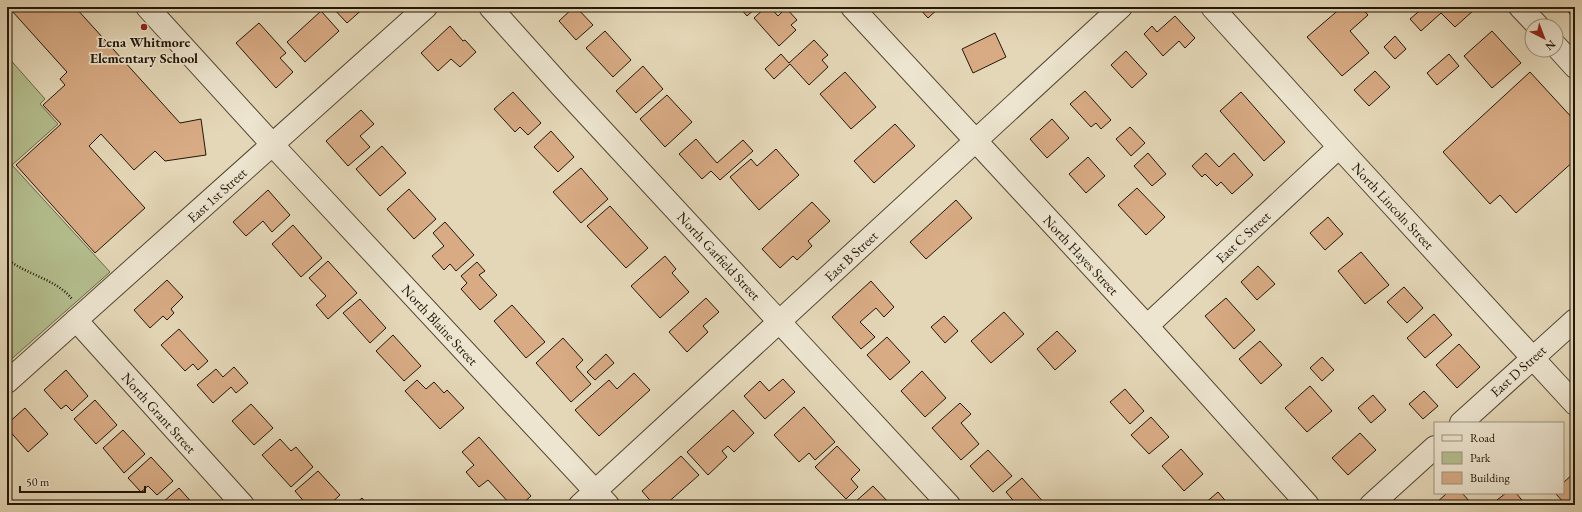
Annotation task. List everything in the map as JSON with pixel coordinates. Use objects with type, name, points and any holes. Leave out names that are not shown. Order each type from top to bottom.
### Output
[{"type":"street","name":"North Blaine Street","points":[[147,7],[594,500]]},
{"type":"street","name":"East 1st Street","points":[[7,382],[75,311],[272,145],[426,7]]},
{"type":"street","name":"North Garfield Street","points":[[490,7],[566,92],[949,505]]},
{"type":"street","name":"North Hayes Street","points":[[852,7],[1147,326],[1308,505]]},
{"type":"street","name":"East B Street","points":[[594,500],[780,322],[1122,7]]},
{"type":"street","name":"North Lincoln Street","points":[[1212,7],[1575,404]]},
{"type":"street","points":[[1520,7],[1530,18]]},
{"type":"street","points":[[1564,55],[1575,67]]},
{"type":"street","name":"East C Street","points":[[1147,326],[1339,147]]},
{"type":"street","name":"North Grant Street","points":[[75,311],[243,505]]},
{"type":"street","name":"East D Street","points":[[1462,422],[1575,320]]},
{"type":"street","points":[[1370,505],[1434,448]]},
{"type":"path","points":[[7,259],[24,271],[57,286],[69,295],[75,311]]},
{"type":"green space","points":[[7,56],[45,99],[40,104],[58,124],[12,165],[110,272],[7,363]]},
{"type":"building","points":[[17,7],[75,7],[180,123],[201,119],[206,155],[165,161],[155,151],[134,170],[101,134],[89,146],[145,208],[95,253],[16,165],[61,124],[43,105],[65,85],[60,79],[67,72],[12,11]]},
{"type":"building","points":[[332,7],[365,7],[347,23]]},
{"type":"building","points":[[574,7],[576,7],[593,25],[576,40],[559,21]]},
{"type":"building","points":[[739,7],[757,7],[747,16]]},
{"type":"building","points":[[766,7],[770,7],[778,16],[786,8],[797,20],[791,25],[796,30],[779,46],[754,18]]},
{"type":"building","points":[[918,7],[940,7],[928,18]]},
{"type":"building","points":[[1342,7],[1361,7],[1368,15],[1350,31],[1369,53],[1342,76],[1307,37]]},
{"type":"building","points":[[1424,7],[1471,7],[1474,10],[1455,27],[1441,13],[1421,31],[1410,19]]},
{"type":"building","points":[[1564,7],[1575,7],[1575,14],[1572,16]]},
{"type":"building","points":[[321,11],[339,31],[305,62],[287,42]]},
{"type":"building","points":[[1175,16],[1195,38],[1185,48],[1179,41],[1163,56],[1144,34],[1152,26],[1157,32]]},
{"type":"building","points":[[259,23],[286,53],[280,58],[293,72],[276,88],[236,43]]},
{"type":"building","points":[[450,26],[463,41],[465,40],[476,52],[460,67],[451,59],[438,71],[421,53]]},
{"type":"building","points":[[605,31],[631,60],[613,77],[586,48]]},
{"type":"building","points":[[1492,31],[1521,63],[1492,88],[1464,56]]},
{"type":"building","points":[[995,33],[1006,57],[973,73],[962,49]]},
{"type":"building","points":[[1395,36],[1406,49],[1395,59],[1384,47]]},
{"type":"building","points":[[814,40],[828,55],[822,60],[828,67],[809,85],[790,64],[774,79],[765,69],[781,54],[789,63]]},
{"type":"building","points":[[1126,51],[1147,74],[1132,88],[1111,65]]},
{"type":"building","points":[[1449,54],[1459,66],[1437,85],[1427,73]]},
{"type":"building","points":[[643,66],[663,89],[636,113],[616,91]]},
{"type":"building","points":[[1375,71],[1390,87],[1369,106],[1354,90]]},
{"type":"building","points":[[845,72],[876,107],[851,129],[820,94]]},
{"type":"building","points":[[1530,72],[1575,121],[1575,160],[1516,213],[1500,195],[1490,204],[1443,152]]},
{"type":"building","points":[[1085,91],[1111,120],[1101,129],[1096,123],[1091,127],[1070,104]]},
{"type":"building","points":[[513,92],[541,123],[528,135],[520,127],[515,132],[494,109]]},
{"type":"building","points":[[1241,92],[1285,142],[1264,161],[1220,111]]},
{"type":"building","points":[[667,95],[692,122],[665,147],[640,119]]},
{"type":"building","points":[[361,110],[374,124],[360,136],[370,147],[348,166],[326,141]]},
{"type":"building","points":[[1052,119],[1069,138],[1047,158],[1030,139]]},
{"type":"building","points":[[895,124],[915,146],[874,183],[854,161]]},
{"type":"building","points":[[1130,127],[1145,143],[1131,156],[1116,139]]},
{"type":"building","points":[[551,131],[574,157],[558,172],[534,147]]},
{"type":"building","points":[[696,139],[717,163],[743,140],[753,151],[720,180],[711,171],[702,179],[679,154]]},
{"type":"building","points":[[382,146],[406,173],[380,196],[356,169]]},
{"type":"building","points":[[776,149],[799,175],[759,210],[730,177],[751,159],[757,166]]},
{"type":"building","points":[[1148,153],[1166,174],[1152,186],[1134,166]]},
{"type":"building","points":[[1206,153],[1219,167],[1234,153],[1253,175],[1232,194],[1221,182],[1217,186],[1205,174],[1202,177],[1192,166]]},
{"type":"building","points":[[1088,157],[1105,176],[1086,193],[1069,174]]},
{"type":"building","points":[[581,168],[608,199],[581,223],[553,192]]},
{"type":"building","points":[[1137,188],[1165,217],[1146,235],[1118,205]]},
{"type":"building","points":[[409,189],[436,219],[414,239],[387,209]]},
{"type":"building","points":[[268,190],[290,215],[272,232],[263,221],[246,236],[233,222]]},
{"type":"building","points":[[956,200],[972,218],[926,259],[910,242]]},
{"type":"building","points":[[812,202],[830,221],[808,241],[812,246],[797,260],[793,256],[780,268],[762,249]]},
{"type":"building","points":[[610,206],[648,248],[626,268],[587,226]]},
{"type":"building","points":[[1328,217],[1343,234],[1325,250],[1310,233]]},
{"type":"building","points":[[445,222],[474,255],[456,271],[450,264],[444,270],[432,256],[444,246],[433,233]]},
{"type":"building","points":[[293,225],[322,258],[301,277],[272,244]]},
{"type":"building","points":[[1361,252],[1389,285],[1365,304],[1338,271]]},
{"type":"building","points":[[665,256],[676,269],[672,273],[689,292],[660,318],[631,286]]},
{"type":"building","points":[[328,261],[357,293],[328,319],[316,305],[326,296],[309,278]]},
{"type":"building","points":[[477,262],[485,271],[479,275],[497,295],[480,310],[461,289],[467,283],[461,276]]},
{"type":"building","points":[[1258,266],[1275,284],[1257,300],[1241,282]]},
{"type":"building","points":[[167,280],[183,297],[171,309],[174,313],[167,320],[163,316],[150,328],[134,310]]},
{"type":"building","points":[[871,281],[894,307],[884,317],[876,308],[860,322],[875,337],[861,349],[832,317]]},
{"type":"building","points":[[1404,287],[1423,308],[1407,323],[1387,302]]},
{"type":"building","points":[[706,298],[719,312],[703,326],[708,332],[687,352],[669,332]]},
{"type":"building","points":[[1226,298],[1255,330],[1234,349],[1205,316]]},
{"type":"building","points":[[360,299],[386,328],[370,343],[343,313]]},
{"type":"building","points":[[512,305],[545,342],[526,358],[494,321]]},
{"type":"building","points":[[1004,312],[1024,334],[991,363],[971,341]]},
{"type":"building","points":[[1434,314],[1452,335],[1425,358],[1407,338]]},
{"type":"building","points":[[944,316],[958,331],[945,343],[931,327]]},
{"type":"building","points":[[179,329],[208,361],[198,370],[193,364],[185,371],[161,345]]},
{"type":"building","points":[[1057,331],[1076,351],[1055,370],[1037,349]]},
{"type":"building","points":[[393,335],[421,366],[404,381],[376,351]]},
{"type":"building","points":[[887,337],[910,362],[890,380],[867,355]]},
{"type":"building","points":[[563,338],[583,360],[576,367],[591,384],[571,402],[536,363]]},
{"type":"building","points":[[1260,341],[1282,365],[1261,384],[1239,359]]},
{"type":"building","points":[[1459,344],[1480,367],[1457,388],[1436,365]]},
{"type":"building","points":[[606,354],[614,363],[595,380],[587,372]]},
{"type":"building","points":[[1322,357],[1334,370],[1322,381],[1310,368]]},
{"type":"building","points":[[234,367],[248,383],[236,393],[231,387],[213,403],[197,385],[216,369],[223,377]]},
{"type":"building","points":[[66,370],[88,396],[72,411],[66,405],[61,409],[44,390]]},
{"type":"building","points":[[922,371],[946,398],[925,417],[901,391]]},
{"type":"building","points":[[634,373],[650,390],[599,436],[575,410],[609,380],[617,389]]},
{"type":"building","points":[[783,379],[795,392],[765,419],[744,396],[760,381],[769,391]]},
{"type":"building","points":[[417,380],[426,389],[434,382],[444,393],[447,390],[464,408],[440,429],[405,391]]},
{"type":"building","points":[[1310,386],[1332,411],[1307,432],[1285,408]]},
{"type":"building","points":[[1125,389],[1144,411],[1130,424],[1110,402]]},
{"type":"building","points":[[1424,391],[1438,406],[1423,419],[1409,404]]},
{"type":"building","points":[[1373,395],[1386,410],[1371,423],[1358,408]]},
{"type":"building","points":[[95,400],[117,425],[96,444],[74,419]]},
{"type":"building","points":[[960,403],[971,414],[961,423],[979,444],[961,460],[932,428]]},
{"type":"building","points":[[251,404],[273,428],[254,445],[232,421]]},
{"type":"building","points":[[804,407],[835,442],[815,460],[809,453],[799,462],[774,435]]},
{"type":"building","points":[[25,408],[48,434],[28,452],[7,428],[7,424]]},
{"type":"building","points":[[733,410],[754,433],[734,452],[728,446],[722,451],[727,457],[708,475],[687,452]]},
{"type":"building","points":[[1151,417],[1169,437],[1149,454],[1131,435]]},
{"type":"building","points":[[123,430],[145,454],[124,473],[103,448]]},
{"type":"building","points":[[1360,433],[1376,450],[1348,475],[1332,458]]},
{"type":"building","points":[[479,437],[531,496],[521,505],[511,505],[488,480],[479,487],[466,472],[474,465],[462,452]]},
{"type":"building","points":[[280,439],[291,451],[296,447],[313,467],[291,487],[262,455]]},
{"type":"building","points":[[837,446],[860,470],[851,479],[858,487],[846,499],[815,467]]},
{"type":"building","points":[[1181,449],[1203,474],[1184,491],[1162,466]]},
{"type":"building","points":[[988,450],[1012,476],[993,492],[970,466]]},
{"type":"building","points":[[681,456],[699,475],[665,505],[654,505],[642,491]]},
{"type":"building","points":[[151,457],[173,481],[157,495],[148,486],[141,492],[128,478]]},
{"type":"building","points":[[318,471],[340,495],[329,505],[307,505],[295,491]]},
{"type":"building","points":[[1575,472],[1575,504],[1566,505],[1556,494],[1564,494],[1564,482]]},
{"type":"building","points":[[1022,478],[1046,505],[1017,505],[1006,492]]},
{"type":"building","points":[[873,486],[891,505],[856,505],[854,503]]},
{"type":"building","points":[[179,488],[194,505],[166,505],[163,502]]},
{"type":"building","points":[[1218,492],[1229,505],[1203,505]]},
{"type":"building","points":[[1446,494],[1463,494],[1471,503],[1469,505],[1434,505]]},
{"type":"building","points":[[1505,494],[1517,494],[1526,505],[1501,505],[1497,500]]},
{"type":"building","points":[[362,498],[368,505],[354,505]]},
{"type":"place","name":"Lena Whitmore Elementary School","points":[[144,27]]}]
